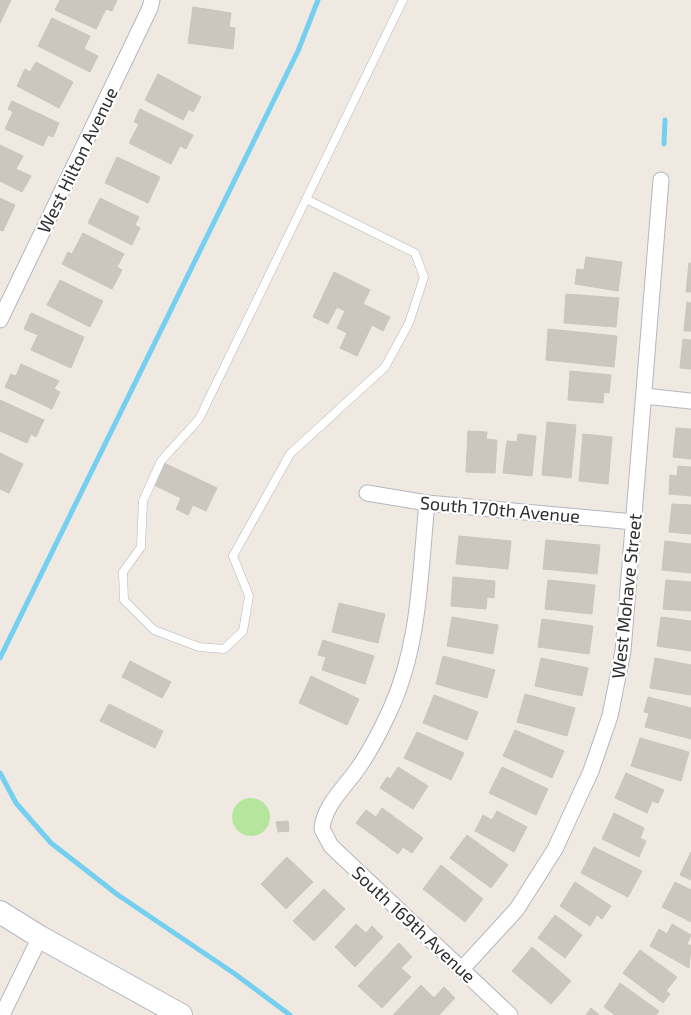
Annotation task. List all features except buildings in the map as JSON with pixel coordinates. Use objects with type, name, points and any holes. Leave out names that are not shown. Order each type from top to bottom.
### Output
[{"type":"street","name":"West Hilton Avenue","points":[[0,320],[150,8],[152,0]]},
{"type":"street","name":"West Mohave Street","points":[[462,969],[503,927],[538,878],[575,810],[610,716],[623,651],[661,180]]},
{"type":"street","points":[[644,396],[691,401]]},
{"type":"street","name":"South 170th Avenue","points":[[367,493],[427,503],[634,522]]},
{"type":"street","name":"South 169th Avenue","points":[[427,503],[418,607],[403,677],[391,708],[374,742],[326,810],[322,829],[331,846],[510,1015]]},
{"type":"street","points":[[0,912],[40,937],[181,1015]]},
{"type":"street","points":[[2,1015],[40,937]]},
{"type":"lane","points":[[306,199],[415,253],[424,277],[409,324],[385,366],[290,454],[233,556],[249,596],[243,631],[224,649],[199,647],[154,630],[124,600],[123,572],[141,547],[143,501],[161,461],[199,419],[306,199],[403,0]]},
{"type":"green space","points":[[251,798],[264,804],[270,817],[264,830],[251,836],[238,830],[232,817],[238,804]]},
{"type":"waterway","points":[[0,658],[298,51],[318,0]]},
{"type":"waterway","points":[[664,144],[665,120]]},
{"type":"waterway","points":[[0,773],[16,803],[51,843],[118,895],[235,974],[290,1015]]}]
